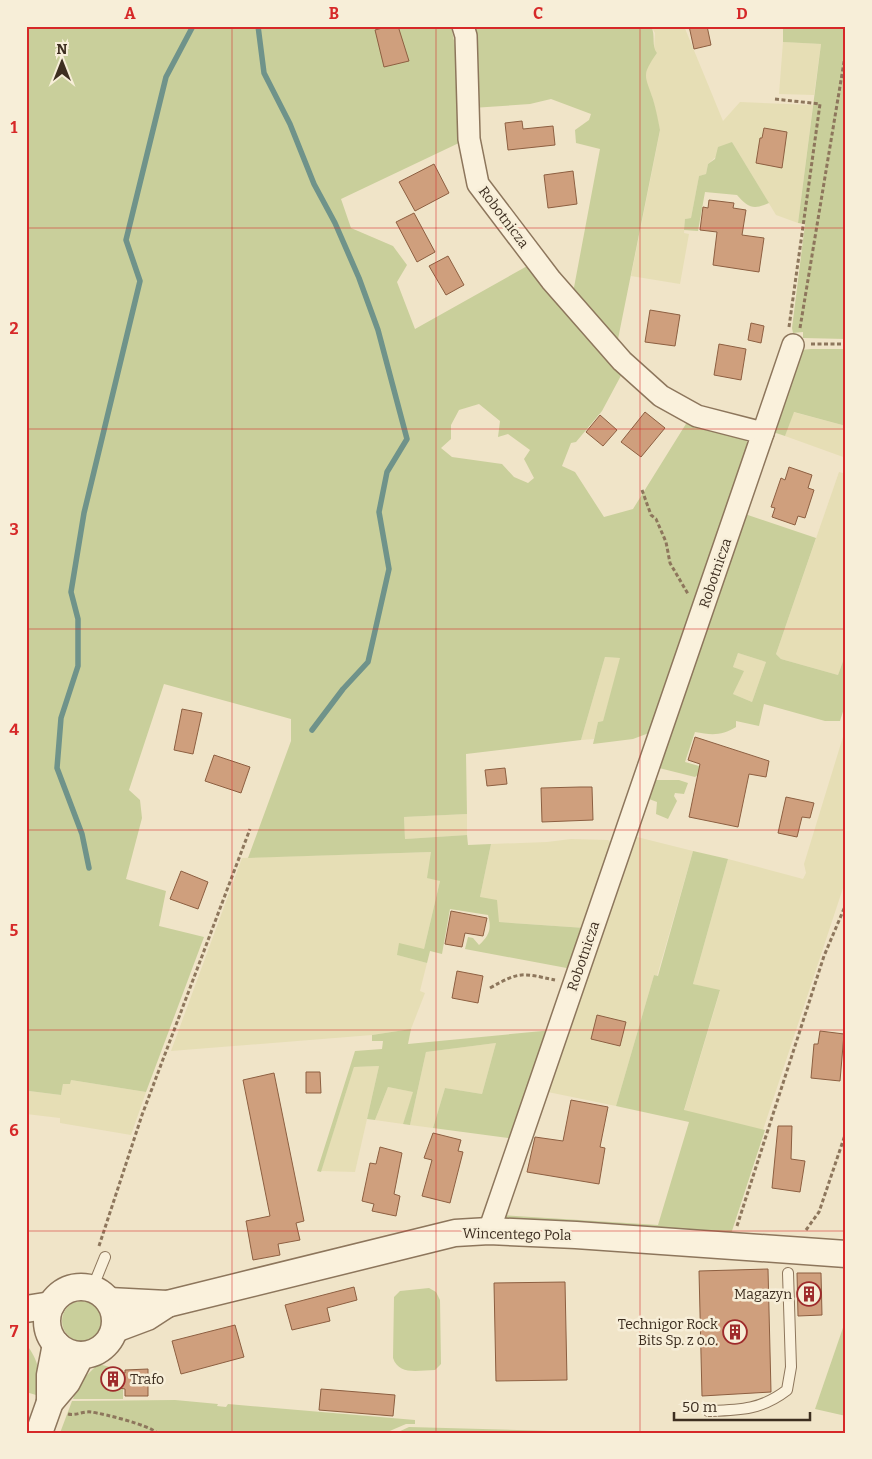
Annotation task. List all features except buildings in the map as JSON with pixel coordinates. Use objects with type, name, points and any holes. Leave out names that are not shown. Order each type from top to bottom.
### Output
[{"type":"street","name":"Robotnicza","points":[[463,26],[466,36],[469,139],[478,184],[551,280],[622,361],[661,396],[697,416],[763,433],[703,608],[569,983],[488,1231]]},
{"type":"street","points":[[763,433],[793,345]]},
{"type":"street","name":"Wincentego Pola","points":[[114,1329],[147,1318],[167,1304],[455,1233],[488,1231],[576,1235],[846,1254]]},
{"type":"street","points":[[44,1336],[69,1353],[81,1355],[97,1351],[105,1346],[114,1329],[115,1319],[100,1286],[74,1288],[65,1291],[39,1307],[47,1324],[44,1336],[57,1408]]},
{"type":"street","name":"Wincentego Pola","points":[[100,1286],[167,1304]]},
{"type":"street","points":[[39,1433],[57,1408],[67,1382],[81,1355]]},
{"type":"lane","points":[[100,1286],[104,1257]]},
{"type":"lane","points":[[708,1411],[743,1410],[771,1402],[787,1390],[791,1368],[788,1273]]},
{"type":"path","points":[[793,345],[799,336],[846,50]]},
{"type":"path","points":[[775,99],[820,104],[788,331],[793,345]]},
{"type":"path","points":[[793,345],[846,344]]},
{"type":"path","points":[[642,490],[651,515],[656,519],[666,542],[670,563],[685,591],[703,608]]},
{"type":"path","points":[[100,1286],[94,1259],[142,1115],[250,829]]},
{"type":"path","points":[[737,1227],[824,956],[846,904]]},
{"type":"path","points":[[490,988],[513,975],[523,973],[569,983]]},
{"type":"path","points":[[801,1237],[819,1212],[846,1132]]},
{"type":"path","points":[[57,1408],[74,1415],[88,1412],[137,1424],[157,1433]]},
{"type":"shaded area","points":[[651,26],[684,26],[723,121],[740,102],[813,105],[798,223],[776,215],[732,142],[708,164],[706,174],[699,176],[691,218],[685,219],[684,233],[689,234],[680,284],[631,276],[660,131],[653,99],[645,81],[647,67],[657,53],[654,50],[655,33]]},
{"type":"shaded area","points":[[783,42],[821,44],[814,95],[779,94]]},
{"type":"shaded area","points":[[793,412],[846,426],[846,458],[785,436]]},
{"type":"shaded area","points":[[839,472],[846,474],[846,653],[838,675],[781,659],[776,654]]},
{"type":"shaded area","points":[[738,653],[766,662],[752,702],[733,694],[743,671],[733,667]]},
{"type":"shaded area","points":[[605,657],[621,658],[603,721],[598,722],[594,739],[581,740]]},
{"type":"shaded area","points":[[846,727],[846,879],[763,1130],[684,1111],[720,991],[693,984],[728,859],[803,879],[806,873],[804,864]]},
{"type":"shaded area","points":[[467,814],[467,835],[405,839],[404,817]]},
{"type":"shaded area","points":[[629,835],[693,851],[657,976],[654,975],[616,1106],[543,1091]]},
{"type":"shaded area","points":[[571,839],[608,840],[612,843],[585,928],[499,922],[480,897],[491,844]]},
{"type":"shaded area","points":[[432,852],[440,881],[424,949],[397,955],[427,963],[420,991],[425,993],[411,1029],[372,1035],[171,1051],[242,858]]},
{"type":"shaded area","points":[[496,1043],[482,1094],[445,1088],[433,1128],[410,1125],[426,1052]]},
{"type":"shaded area","points":[[379,1066],[355,1172],[321,1171],[354,1067]]},
{"type":"shaded area","points":[[71,1080],[146,1092],[131,1135],[60,1123],[60,1118],[26,1114],[26,1098],[29,1091],[61,1095],[63,1084]]},
{"type":"shaded area","points":[[388,1087],[414,1092],[403,1124],[375,1120]]},
{"type":"green space","points":[[26,26],[451,26],[457,55],[461,142],[341,199],[351,228],[393,246],[407,265],[397,282],[415,329],[529,265],[624,370],[602,411],[576,442],[571,443],[562,466],[575,472],[604,517],[633,509],[689,419],[739,430],[750,446],[649,733],[633,739],[593,744],[598,722],[603,721],[620,658],[605,657],[581,740],[466,754],[467,814],[404,817],[405,839],[467,835],[468,845],[491,844],[480,897],[497,900],[499,922],[585,928],[572,969],[465,949],[468,937],[473,938],[479,945],[485,938],[490,928],[488,915],[450,909],[442,954],[430,951],[427,963],[397,955],[399,943],[424,949],[440,881],[427,878],[431,852],[248,858],[291,741],[291,719],[164,684],[129,790],[140,800],[142,818],[126,879],[166,891],[159,926],[204,937],[146,1092],[71,1080],[70,1084],[63,1084],[61,1095],[29,1091],[26,1098]],"holes":[[[479,404],[500,421],[498,437],[508,434],[530,450],[524,459],[534,478],[528,483],[514,477],[502,464],[452,457],[441,448],[451,439],[451,425],[459,410]]]},
{"type":"green space","points":[[464,26],[651,26],[654,47],[657,53],[648,67],[646,76],[660,130],[616,349],[572,298],[600,149],[576,143],[575,130],[589,120],[591,114],[551,99],[530,104],[472,108]]},
{"type":"green space","points":[[783,26],[846,26],[846,339],[803,338],[803,332],[793,333],[792,328],[805,224],[798,223],[821,44],[783,42]]},
{"type":"green space","points":[[732,142],[769,203],[755,207],[745,203],[737,195],[705,192],[698,231],[684,230],[685,219],[691,218],[699,176],[706,174],[708,164],[715,159],[718,147]]},
{"type":"green space","points":[[846,349],[846,426],[794,412],[785,436],[770,431],[801,350]]},
{"type":"green space","points":[[742,513],[816,538],[776,654],[781,659],[838,675],[846,653],[846,702],[840,721],[825,721],[764,704],[759,726],[736,721],[736,727],[721,733],[695,732],[685,762],[706,768],[695,777],[655,767]],"holes":[[[738,653],[766,662],[752,702],[733,694],[744,671],[733,667]]]},
{"type":"green space","points":[[653,780],[679,780],[688,783],[684,794],[675,793],[674,796],[677,801],[668,819],[656,814],[657,802],[649,799]]},
{"type":"green space","points":[[693,851],[728,859],[693,984],[720,990],[684,1110],[765,1130],[731,1234],[504,1223],[502,1215],[658,1225],[689,1122],[616,1106],[654,975],[658,976]]},
{"type":"green space","points":[[411,1029],[408,1044],[553,1030],[515,1139],[433,1128],[445,1088],[482,1094],[496,1043],[426,1052],[410,1125],[403,1124],[413,1092],[388,1087],[375,1120],[367,1119],[379,1066],[354,1067],[321,1172],[317,1171],[355,1051],[382,1049],[383,1041],[372,1041],[372,1035]]},
{"type":"green space","points":[[429,1288],[436,1292],[440,1300],[441,1364],[435,1370],[405,1370],[396,1364],[393,1358],[394,1297],[400,1291]]},
{"type":"green space","points":[[82,1301],[96,1307],[102,1321],[96,1335],[82,1341],[68,1335],[62,1321],[68,1307]]},
{"type":"green space","points":[[846,1319],[846,1416],[815,1409]]},
{"type":"green space","points":[[26,1344],[34,1356],[38,1368],[39,1382],[36,1395],[26,1392]]},
{"type":"green space","points":[[98,1364],[123,1370],[123,1399],[73,1399],[79,1383]]},
{"type":"green space","points":[[175,1400],[218,1404],[217,1406],[226,1407],[228,1404],[415,1420],[415,1424],[406,1424],[385,1433],[60,1433],[72,1401]]},
{"type":"green space","points":[[409,1427],[625,1433],[396,1433]]},
{"type":"waterway","points":[[89,868],[82,834],[57,768],[61,718],[78,666],[78,619],[71,592],[84,513],[140,281],[126,240],[166,77],[193,26]]},
{"type":"waterway","points":[[258,26],[264,73],[290,124],[314,184],[335,223],[359,278],[378,330],[407,439],[387,472],[379,512],[389,569],[368,662],[343,689],[312,730]]},
{"type":"place","name":"Magazyn","points":[[809,1294]]},
{"type":"place","name":"Technigor Rock Bits Sp. z o.o.","points":[[735,1332]]},
{"type":"place","name":"Trafo","points":[[113,1379]]}]
